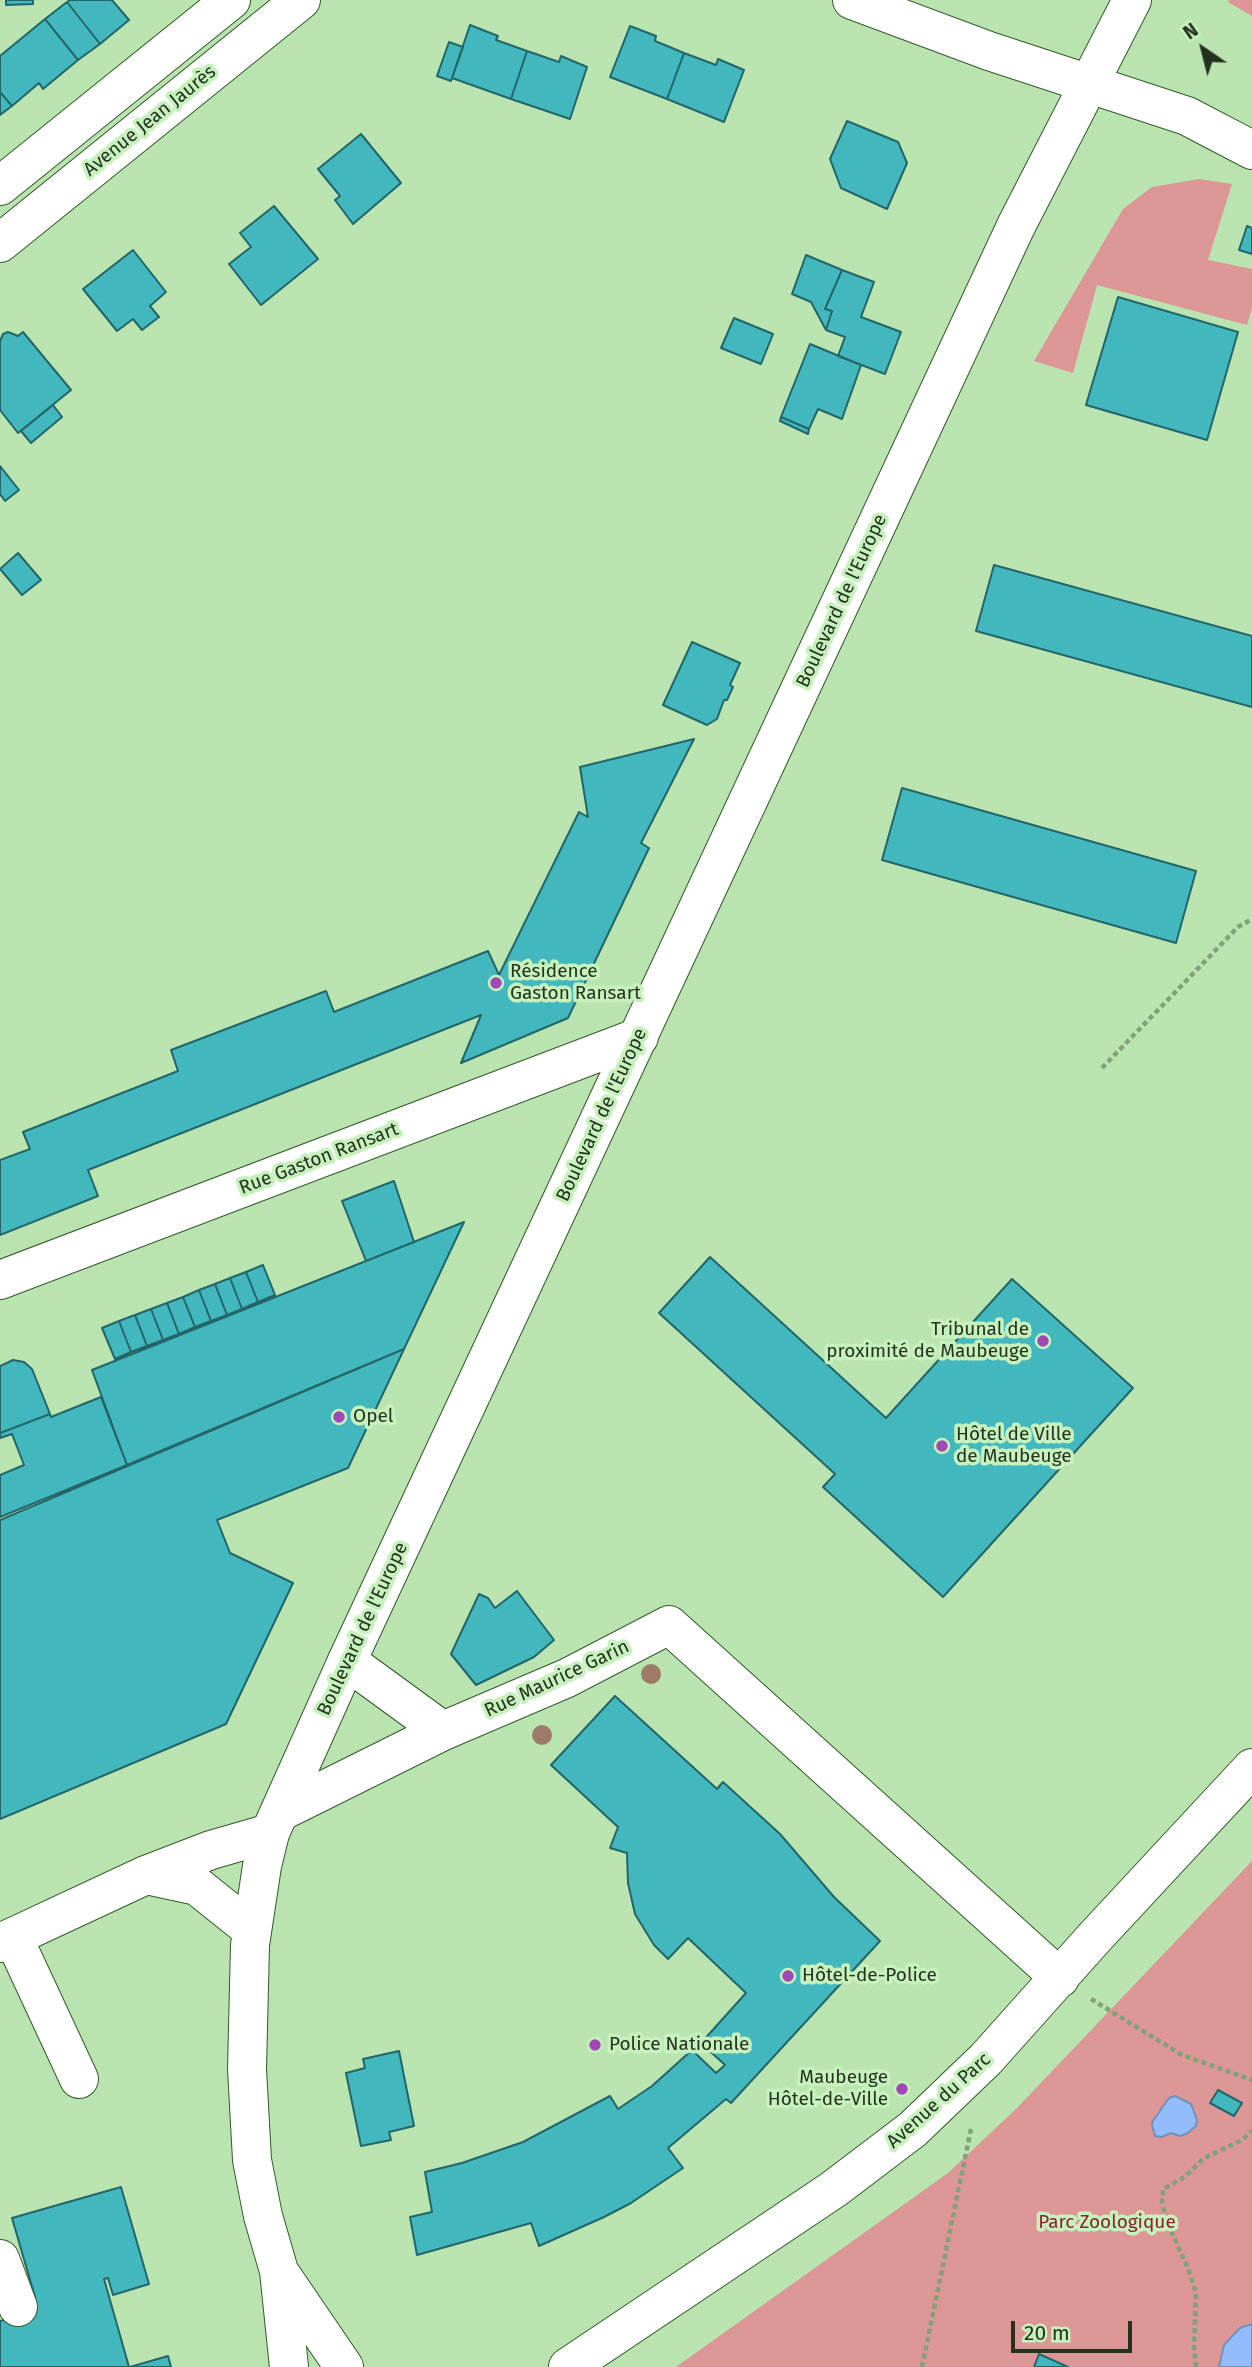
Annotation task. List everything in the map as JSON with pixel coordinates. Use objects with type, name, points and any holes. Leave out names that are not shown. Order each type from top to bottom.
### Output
[{"type":"street","points":[[0,186],[231,0]]},
{"type":"street","name":"Avenue Jean Jaurès","points":[[0,243],[301,0]]},
{"type":"street","points":[[852,0],[989,51],[1187,116],[1252,150]]},
{"type":"street","name":"Boulevard de l'Europe","points":[[289,2367],[279,2271],[263,2216],[252,2160],[247,2070],[252,1930],[262,1866],[275,1823],[1016,226],[1132,0]]},
{"type":"street","name":"Rue Gaston Ransart","points":[[0,1280],[639,1037]]},
{"type":"street","name":"Rue Maurice Garin","points":[[6,1940],[146,1875],[275,1823],[443,1731],[567,1678],[670,1625],[1060,1978]]},
{"type":"street","points":[[348,1661],[443,1731]]},
{"type":"street","name":"Avenue du Parc","points":[[568,2367],[834,2189],[913,2129],[986,2059],[1252,1768]]},
{"type":"street","points":[[146,1875],[197,1886],[252,1930]]},
{"type":"street","points":[[6,1940],[79,2079]]},
{"type":"street","points":[[0,2259],[18,2307]]},
{"type":"street","name":"Boulevard de l'Europe","points":[[279,2271],[344,2367]]},
{"type":"path","points":[[1102,1068],[1238,927],[1252,919]]},
{"type":"path","points":[[1060,1978],[1182,2055],[1252,2080]]},
{"type":"path","points":[[922,2367],[972,2123]]},
{"type":"path","points":[[1196,2367],[1196,2293],[1188,2267],[1167,2222],[1162,2202],[1163,2189],[1185,2177],[1204,2158],[1242,2140],[1252,2131]]},
{"type":"green space","points":[[1252,0],[1252,16],[1228,2]]},
{"type":"green space","points":[[1199,179],[1232,184],[1208,260],[1252,269],[1252,307],[1247,325],[1097,285],[1073,373],[1034,361],[1123,209],[1152,187]]},
{"type":"green space","name":"Parc Zoologique","points":[[1252,1861],[1252,2367],[676,2367],[948,2173],[1017,2108]]},
{"type":"water","points":[[1175,2096],[1191,2104],[1197,2120],[1196,2126],[1180,2136],[1171,2133],[1155,2136],[1153,2121],[1169,2098]]},
{"type":"water","points":[[1252,2324],[1252,2367],[1219,2367],[1224,2345],[1240,2328]]},
{"type":"building","points":[[6,0],[33,0],[33,4],[6,5]]},
{"type":"building","points":[[112,0],[129,20],[100,44],[67,2]]},
{"type":"building","points":[[67,2],[100,44],[78,60],[45,19]]},
{"type":"building","points":[[45,19],[78,60],[43,89],[39,83],[12,106],[0,92],[0,56]]},
{"type":"building","points":[[470,25],[498,36],[496,40],[527,51],[511,99],[452,78]]},
{"type":"building","points":[[630,26],[656,36],[655,41],[684,53],[667,99],[610,77]]},
{"type":"building","points":[[449,42],[463,47],[451,81],[437,76]]},
{"type":"building","points":[[527,51],[559,62],[561,56],[587,67],[570,119],[511,99]]},
{"type":"building","points":[[684,53],[716,65],[718,59],[744,70],[724,122],[667,99]]},
{"type":"building","points":[[0,92],[12,106],[0,115]]},
{"type":"building","points":[[847,121],[898,142],[907,163],[887,209],[841,188],[830,159]]},
{"type":"building","points":[[361,134],[401,183],[353,224],[335,200],[340,196],[318,169]]},
{"type":"building","points":[[274,206],[318,259],[261,305],[229,264],[251,247],[240,233]]},
{"type":"building","points":[[1247,226],[1252,228],[1252,254],[1239,250]]},
{"type":"building","points":[[133,250],[166,292],[150,306],[159,317],[142,330],[133,319],[117,331],[83,289]]},
{"type":"building","points":[[806,255],[842,270],[825,309],[832,311],[826,330],[811,302],[792,294]]},
{"type":"building","points":[[842,270],[874,282],[861,317],[901,332],[885,374],[838,356],[845,337],[826,330],[832,311],[825,309]]},
{"type":"building","points":[[1118,297],[1238,332],[1207,440],[1086,405]]},
{"type":"building","points":[[734,318],[773,334],[761,364],[721,348]]},
{"type":"building","points":[[8,332],[18,336],[23,332],[71,390],[18,433],[0,410],[0,341],[3,334]]},
{"type":"building","points":[[810,344],[861,365],[842,419],[818,409],[809,429],[781,417]]},
{"type":"building","points":[[53,405],[62,417],[31,443],[21,431]]},
{"type":"building","points":[[781,417],[809,429],[808,434],[780,421]]},
{"type":"building","points":[[0,466],[19,490],[5,501],[0,494]]},
{"type":"building","points":[[18,553],[41,580],[22,595],[0,569]]},
{"type":"building","points":[[994,565],[1252,636],[1252,707],[976,631]]},
{"type":"building","points":[[692,642],[740,663],[730,685],[733,687],[727,700],[724,700],[717,719],[707,725],[663,705]]},
{"type":"building","name":"Résidence Gaston Ransart","points":[[694,739],[641,843],[649,848],[568,1018],[461,1063],[481,1015],[88,1170],[98,1196],[0,1235],[0,1160],[30,1149],[23,1132],[178,1071],[171,1050],[326,991],[334,1012],[488,951],[499,975],[579,812],[588,817],[580,767]]},
{"type":"building","points":[[902,788],[1196,871],[1176,943],[882,860]]},
{"type":"building","points":[[394,1181],[414,1242],[366,1261],[342,1201]]},
{"type":"building","points":[[464,1222],[404,1349],[127,1465],[92,1370]]},
{"type":"building","name":"Hôtel de Ville de Maubeuge","points":[[710,1257],[886,1418],[1012,1279],[1133,1388],[943,1597],[823,1487],[835,1474],[659,1313]]},
{"type":"building","points":[[263,1265],[275,1295],[258,1302],[246,1272]]},
{"type":"building","points":[[246,1272],[258,1302],[242,1309],[230,1278]]},
{"type":"building","points":[[230,1278],[242,1309],[227,1315],[215,1284]]},
{"type":"building","points":[[215,1284],[227,1315],[211,1321],[199,1290]]},
{"type":"building","points":[[199,1290],[211,1321],[195,1327],[183,1297]]},
{"type":"building","points":[[183,1297],[195,1327],[179,1334],[167,1303]]},
{"type":"building","points":[[167,1303],[179,1334],[163,1340],[151,1309]]},
{"type":"building","points":[[151,1309],[163,1340],[147,1346],[135,1315]]},
{"type":"building","points":[[135,1315],[147,1346],[131,1352],[119,1321]]},
{"type":"building","points":[[119,1321],[131,1352],[115,1359],[102,1328]]},
{"type":"building","points":[[404,1349],[348,1468],[217,1520],[230,1553],[293,1583],[226,1724],[0,1819],[0,1520]]},
{"type":"building","points":[[13,1360],[24,1362],[32,1369],[50,1414],[0,1433],[0,1366]]},
{"type":"building","points":[[101,1397],[127,1465],[0,1517],[0,1475],[24,1465],[12,1434],[0,1438],[0,1433]]},
{"type":"building","points":[[517,1591],[554,1640],[534,1657],[476,1685],[451,1654],[479,1594],[488,1598],[495,1608]]},
{"type":"building","name":"Hôtel-de-Police","points":[[615,1696],[717,1789],[723,1782],[780,1834],[834,1897],[880,1941],[731,2103],[726,2099],[668,2148],[683,2168],[631,2203],[539,2246],[531,2223],[417,2255],[410,2217],[432,2212],[425,2172],[462,2163],[523,2142],[610,2096],[618,2109],[652,2086],[692,2050],[716,2073],[725,2065],[701,2043],[746,1993],[688,1938],[668,1959],[654,1945],[635,1914],[628,1883],[627,1853],[610,1848],[618,1827],[551,1765]]},
{"type":"building","points":[[399,2051],[414,2126],[389,2132],[391,2140],[361,2146],[346,2073],[365,2068],[363,2059]]},
{"type":"building","points":[[1218,2090],[1242,2103],[1234,2116],[1210,2103]]},
{"type":"building","points":[[121,2187],[149,2284],[113,2295],[108,2278],[104,2279],[129,2367],[0,2367],[0,2321],[30,2312],[35,2297],[12,2218]]},
{"type":"building","points":[[1039,2354],[1068,2367],[1034,2367]]},
{"type":"building","points":[[168,2356],[171,2367],[130,2367]]},
{"type":"place","name":"Résidence Gaston Ransart","points":[[496,983]]},
{"type":"place","name":"Tribunal de proximité de Maubeuge","points":[[1043,1341]]},
{"type":"place","name":"Opel","points":[[339,1417]]},
{"type":"place","name":"Hôtel de Ville de Maubeuge","points":[[942,1446]]},
{"type":"place","name":"Hôtel-de-Police","points":[[788,1976]]},
{"type":"place","name":"Police Nationale","points":[[595,2045]]},
{"type":"place","name":"Maubeuge Hôtel-de-Ville","points":[[902,2089]]}]
